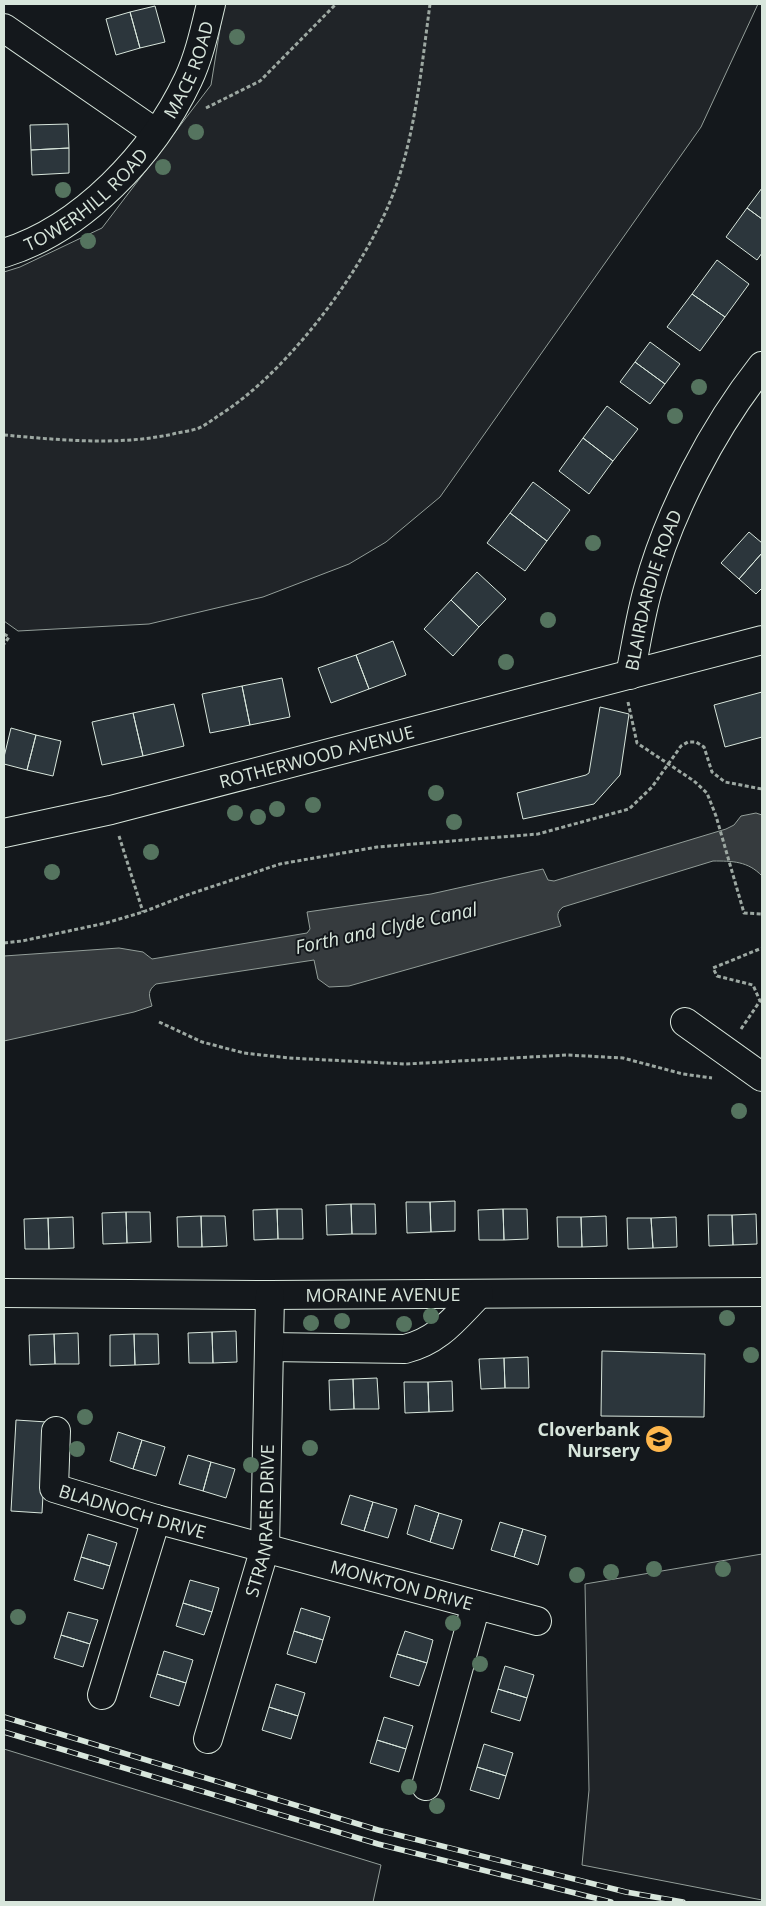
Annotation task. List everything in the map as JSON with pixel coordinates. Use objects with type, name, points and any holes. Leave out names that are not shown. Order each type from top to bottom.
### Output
[{"type":"street","name":"MACE ROAD","points":[[156,132],[178,100],[189,79],[211,4]]},
{"type":"street","points":[[4,28],[156,132]]},
{"type":"street","name":"TOWERHILL ROAD","points":[[4,253],[48,235],[83,211],[106,192],[156,132]]},
{"type":"street","name":"BLAIRDARDIE ROAD","points":[[630,675],[648,589],[669,526],[707,447],[762,366]]},
{"type":"street","name":"ROTHERWOOD AVENUE","points":[[4,833],[111,810],[762,640]]},
{"type":"street","points":[[685,1022],[762,1077]]},
{"type":"street","name":"MORAINE AVENUE","points":[[4,1293],[270,1295],[762,1292]]},
{"type":"street","points":[[269,1347],[405,1349],[420,1345],[441,1332],[480,1294]]},
{"type":"street","name":"STRANRAER DRIVE","points":[[208,1739],[265,1548],[270,1295]]},
{"type":"street","name":"BLADNOCH DRIVE","points":[[56,1431],[54,1488],[265,1548]]},
{"type":"street","points":[[102,1695],[156,1518]]},
{"type":"street","name":"MONKTON DRIVE","points":[[265,1548],[537,1621]]},
{"type":"street","points":[[426,1786],[476,1605]]},
{"type":"path","points":[[200,111],[260,81],[336,4]]},
{"type":"path","points":[[4,435],[104,441],[155,438],[198,428],[238,404],[285,360],[332,302],[377,231],[396,186],[408,144],[430,4]]},
{"type":"path","points":[[4,634],[9,637],[4,644]]},
{"type":"path","name":"BLAIRDARDIE ROAD","points":[[630,675],[626,697],[637,743],[694,781],[707,793],[716,816],[744,913],[762,914]]},
{"type":"path","points":[[4,943],[97,925],[143,912],[184,896],[280,864],[377,847],[538,834],[629,809],[652,787],[681,746],[688,742],[696,742],[704,747],[712,772],[725,782],[762,788]]},
{"type":"path","points":[[111,810],[143,912]]},
{"type":"path","points":[[726,1052],[760,1001],[753,985],[716,976],[712,968],[762,948]]},
{"type":"path","points":[[158,1022],[202,1042],[244,1053],[288,1058],[406,1064],[567,1055],[623,1058],[683,1074],[719,1079]]},
{"type":"shaded area","points":[[224,4],[758,4],[701,127],[440,497],[386,542],[349,564],[263,597],[149,624],[18,631],[4,621],[4,272],[20,267],[102,228],[211,85]]},
{"type":"shaded area","points":[[762,1554],[762,1900],[582,1865],[589,1790],[585,1584]]},
{"type":"shaded area","points":[[4,1749],[381,1865],[373,1902],[4,1902]]},
{"type":"water","name":"Forth and Clyde Canal","points":[[756,813],[762,815],[762,876],[751,867],[745,865],[713,861],[563,907],[558,914],[561,926],[349,986],[329,987],[318,979],[314,960],[156,984],[151,989],[150,994],[152,1006],[134,1012],[4,1041],[4,956],[119,948],[143,952],[152,959],[307,933],[310,929],[307,912],[431,894],[543,869],[548,880],[554,881],[726,829],[734,825],[741,816]]},
{"type":"building","points":[[155,6],[165,42],[140,48],[130,12]]},
{"type":"building","points":[[130,12],[140,48],[116,55],[106,19]]},
{"type":"building","points":[[68,124],[69,148],[31,150],[30,125]]},
{"type":"building","points":[[69,148],[69,173],[32,175],[31,150]]},
{"type":"building","points":[[762,188],[762,219],[747,208]]},
{"type":"building","points":[[747,208],[762,219],[762,253],[757,260],[726,237]]},
{"type":"building","points":[[717,260],[749,284],[725,317],[692,294]]},
{"type":"building","points":[[692,294],[725,317],[700,351],[667,327]]},
{"type":"building","points":[[650,342],[680,364],[665,384],[635,362]]},
{"type":"building","points":[[635,362],[665,384],[650,404],[620,382]]},
{"type":"building","points":[[607,406],[638,429],[613,461],[583,438]]},
{"type":"building","points":[[583,438],[613,461],[589,494],[559,471]]},
{"type":"building","points":[[533,482],[570,510],[547,541],[510,513]]},
{"type":"building","points":[[510,513],[547,541],[525,571],[487,543]]},
{"type":"building","points":[[749,532],[762,543],[762,553],[739,579],[721,563]]},
{"type":"building","points":[[762,553],[762,588],[756,594],[739,579]]},
{"type":"building","points":[[477,572],[506,599],[479,627],[451,600]]},
{"type":"building","points":[[451,600],[479,627],[453,656],[424,629]]},
{"type":"building","points":[[393,641],[406,675],[369,689],[356,655]]},
{"type":"building","points":[[356,655],[369,689],[331,703],[318,668]]},
{"type":"building","points":[[282,678],[290,717],[250,725],[242,686]]},
{"type":"building","points":[[242,686],[250,725],[210,733],[202,694]]},
{"type":"building","points":[[762,692],[762,737],[725,747],[714,705]]},
{"type":"building","points":[[174,704],[184,746],[143,756],[133,713]]},
{"type":"building","points":[[600,707],[629,714],[620,775],[594,804],[523,819],[517,793],[589,773]]},
{"type":"building","points":[[133,713],[143,756],[102,765],[92,722]]},
{"type":"building","points":[[11,728],[36,735],[27,770],[4,764]]},
{"type":"building","points":[[36,735],[61,741],[53,776],[27,770]]},
{"type":"building","points":[[455,1201],[455,1231],[431,1232],[430,1202]]},
{"type":"building","points":[[406,1202],[430,1202],[431,1232],[407,1233]]},
{"type":"building","points":[[351,1204],[352,1234],[327,1235],[326,1205]]},
{"type":"building","points":[[351,1204],[375,1204],[376,1234],[352,1234]]},
{"type":"building","points":[[277,1209],[278,1239],[254,1240],[253,1210]]},
{"type":"building","points":[[277,1209],[302,1209],[303,1239],[278,1239]]},
{"type":"building","points":[[503,1209],[504,1240],[479,1240],[478,1210]]},
{"type":"building","points":[[503,1209],[527,1209],[528,1239],[504,1240]]},
{"type":"building","points":[[126,1212],[127,1243],[103,1244],[102,1213]]},
{"type":"building","points":[[126,1212],[150,1212],[151,1242],[127,1243]]},
{"type":"building","points":[[756,1214],[757,1244],[733,1245],[732,1215]]},
{"type":"building","points":[[708,1215],[732,1215],[733,1245],[709,1246]]},
{"type":"building","points":[[201,1216],[225,1216],[227,1246],[202,1247]]},
{"type":"building","points":[[201,1216],[202,1247],[178,1247],[177,1217]]},
{"type":"building","points":[[606,1216],[607,1246],[582,1247],[581,1217]]},
{"type":"building","points":[[73,1217],[74,1248],[49,1249],[48,1218]]},
{"type":"building","points":[[557,1217],[581,1217],[582,1247],[558,1247]]},
{"type":"building","points":[[676,1217],[677,1247],[653,1248],[651,1218]]},
{"type":"building","points":[[48,1218],[49,1249],[25,1249],[24,1219]]},
{"type":"building","points":[[627,1218],[651,1218],[653,1248],[628,1249]]},
{"type":"building","points":[[236,1331],[237,1362],[213,1363],[212,1332]]},
{"type":"building","points":[[212,1332],[213,1363],[189,1363],[188,1333]]},
{"type":"building","points":[[78,1333],[79,1364],[55,1364],[54,1334]]},
{"type":"building","points":[[54,1334],[55,1364],[30,1365],[29,1335]]},
{"type":"building","points":[[134,1334],[135,1365],[110,1366],[110,1335]]},
{"type":"building","points":[[134,1334],[158,1334],[159,1364],[135,1365]]},
{"type":"building","points":[[602,1351],[705,1354],[704,1417],[601,1416]]},
{"type":"building","points":[[528,1357],[529,1388],[505,1388],[504,1358]]},
{"type":"building","points":[[504,1358],[505,1388],[481,1389],[479,1359]]},
{"type":"building","points":[[377,1378],[379,1409],[354,1409],[353,1379]]},
{"type":"building","points":[[353,1379],[354,1409],[330,1410],[329,1380]]},
{"type":"building","points":[[452,1381],[453,1411],[429,1412],[428,1382]]},
{"type":"building","points":[[404,1382],[428,1382],[429,1412],[405,1413]]},
{"type":"building","points":[[16,1420],[47,1422],[42,1513],[11,1511]]},
{"type":"building","points":[[118,1432],[142,1440],[133,1469],[110,1461]]},
{"type":"building","points":[[142,1440],[165,1447],[156,1476],[133,1469]]},
{"type":"building","points":[[188,1455],[211,1462],[203,1491],[179,1484]]},
{"type":"building","points":[[211,1462],[235,1469],[226,1498],[203,1491]]},
{"type":"building","points":[[350,1495],[373,1502],[364,1531],[341,1524]]},
{"type":"building","points":[[373,1502],[397,1509],[388,1538],[364,1531]]},
{"type":"building","points":[[415,1505],[439,1513],[430,1542],[407,1534]]},
{"type":"building","points":[[439,1513],[462,1520],[453,1549],[430,1542]]},
{"type":"building","points":[[500,1522],[523,1529],[514,1557],[491,1550]]},
{"type":"building","points":[[523,1529],[546,1536],[538,1565],[514,1557]]},
{"type":"building","points":[[88,1534],[117,1543],[110,1566],[81,1557]]},
{"type":"building","points":[[81,1557],[110,1566],[103,1589],[74,1580]]},
{"type":"building","points":[[190,1580],[219,1588],[212,1612],[183,1603]]},
{"type":"building","points":[[183,1603],[212,1612],[204,1635],[176,1626]]},
{"type":"building","points":[[301,1608],[330,1617],[323,1640],[294,1631]]},
{"type":"building","points":[[68,1612],[98,1620],[90,1644],[61,1635]]},
{"type":"building","points":[[294,1631],[323,1640],[316,1663],[287,1654]]},
{"type":"building","points":[[405,1631],[433,1640],[427,1663],[397,1654]]},
{"type":"building","points":[[61,1635],[90,1644],[83,1667],[54,1658]]},
{"type":"building","points":[[164,1651],[193,1660],[186,1683],[157,1674]]},
{"type":"building","points":[[397,1654],[427,1663],[419,1686],[390,1677]]},
{"type":"building","points":[[505,1666],[534,1675],[527,1698],[498,1689]]},
{"type":"building","points":[[157,1674],[186,1683],[179,1706],[150,1697]]},
{"type":"building","points":[[276,1684],[305,1693],[298,1716],[269,1707]]},
{"type":"building","points":[[498,1689],[527,1698],[520,1721],[491,1712]]},
{"type":"building","points":[[269,1707],[298,1716],[291,1739],[262,1730]]},
{"type":"building","points":[[384,1717],[413,1726],[406,1749],[377,1740]]},
{"type":"building","points":[[377,1740],[406,1749],[399,1772],[370,1763]]},
{"type":"building","points":[[484,1744],[513,1753],[506,1776],[477,1767]]},
{"type":"building","points":[[477,1767],[506,1776],[499,1799],[470,1790]]},
{"type":"railway","points":[[4,1717],[378,1830],[626,1892],[683,1902]]},
{"type":"railway","points":[[4,1732],[378,1844],[611,1902]]},
{"type":"place","name":"Cloverbank Nursery","points":[[659,1439]]}]
